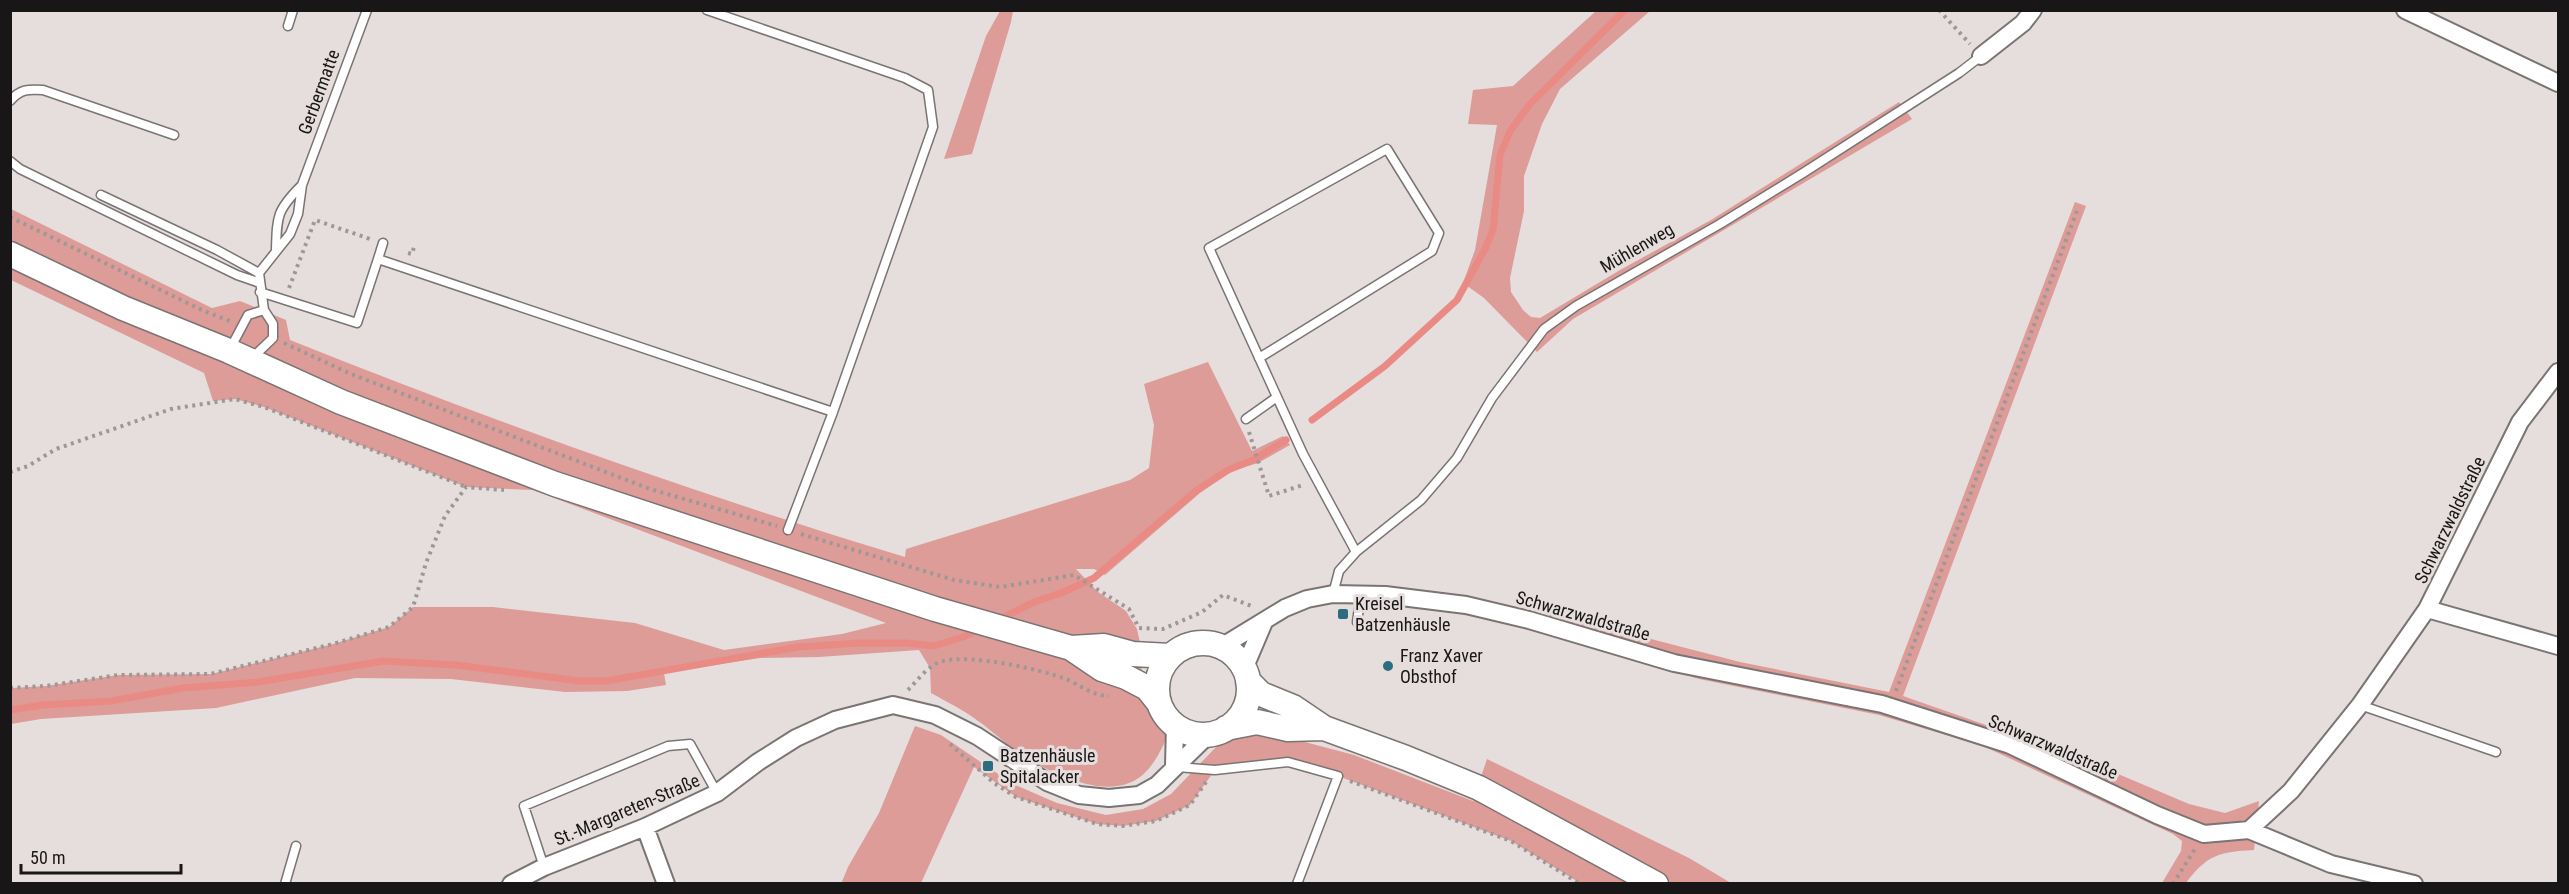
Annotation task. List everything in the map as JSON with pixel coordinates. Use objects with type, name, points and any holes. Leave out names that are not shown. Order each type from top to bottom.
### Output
[{"type":"main road","points":[[10,254],[123,308],[239,356],[341,402],[555,484],[935,609],[1015,633],[1071,648],[1104,646],[1133,654],[1170,656]]},
{"type":"main road","points":[[1159,703],[1157,693],[1160,673],[1170,656],[1181,648],[1194,644],[1221,647],[1238,660],[1261,694],[1293,707],[1324,728],[1479,788],[1656,884]]},
{"type":"main road","points":[[1071,648],[1102,669],[1126,677],[1147,688],[1175,725],[1191,733],[1218,731],[1257,722],[1288,729],[1324,728]]},
{"type":"main road","points":[[1218,731],[1234,723],[1244,708],[1248,690],[1246,675]]},
{"type":"street","name":"Mühlenweg","points":[[1981,56],[2023,23],[2033,10]]},
{"type":"street","points":[[2405,10],[2559,83]]},
{"type":"street","name":"Schwarzwaldstraße","points":[[1221,647],[1307,598],[1333,594],[1361,594],[1466,604],[1674,663],[1890,706],[2010,745],[2157,815],[2204,834],[2249,830],[2291,790],[2360,705],[2427,609],[2520,422],[2559,372]]},
{"type":"street","points":[[2427,609],[2559,646]]},
{"type":"street","points":[[1246,675],[1266,620]]},
{"type":"street","name":"St.-Margareten-Straße","points":[[511,884],[544,867],[645,827],[717,793],[758,762],[796,738],[835,720],[893,705],[936,714],[977,736],[1047,782],[1079,795],[1109,798],[1139,795],[1157,785],[1174,766],[1218,731]]},
{"type":"street","points":[[1174,766],[1175,725]]},
{"type":"street","points":[[645,827],[666,884]]},
{"type":"street","points":[[2249,830],[2331,864],[2414,884]]},
{"type":"lane","points":[[288,26],[293,10]]},
{"type":"lane","name":"Gerbermatte","points":[[259,283],[276,249],[290,234],[298,214],[302,185],[367,10]]},
{"type":"lane","points":[[707,10],[905,78],[928,90],[933,127],[833,412],[788,530]]},
{"type":"lane","name":"Mühlenweg","points":[[1333,594],[1340,571],[1356,552],[1421,500],[1457,458],[1492,398],[1544,329],[1576,306],[1720,224],[1803,173],[1959,73],[1981,56]]},
{"type":"lane","points":[[10,101],[25,89],[43,90],[174,135]]},
{"type":"lane","points":[[1259,358],[1432,251],[1439,233],[1388,149],[1209,248],[1259,358],[1277,397],[1317,480],[1356,552]]},
{"type":"lane","points":[[10,161],[20,169],[237,275],[259,283]]},
{"type":"lane","name":"Gerbermatte","points":[[276,249],[277,219],[284,203],[302,185]]},
{"type":"lane","points":[[101,195],[217,250],[284,301],[357,323],[383,243]]},
{"type":"lane","points":[[378,259],[833,412]]},
{"type":"lane","points":[[239,356],[273,338],[273,324],[264,310],[259,283]]},
{"type":"lane","points":[[239,356],[242,325],[248,315],[264,310]]},
{"type":"lane","points":[[1245,419],[1277,397]]},
{"type":"lane","points":[[1357,622],[1361,594]]},
{"type":"lane","points":[[2360,705],[2496,752]]},
{"type":"lane","points":[[544,867],[524,806],[668,746],[690,744],[717,793]]},
{"type":"lane","points":[[1174,766],[1215,770],[1288,762],[1338,777],[1297,884]]},
{"type":"lane","points":[[285,884],[296,846]]},
{"type":"path","points":[[1939,10],[1981,56]]},
{"type":"path","points":[[1890,706],[2076,211]]},
{"type":"path","points":[[10,217],[204,311],[242,325]]},
{"type":"path","points":[[284,301],[315,220],[412,254],[414,247]]},
{"type":"path","points":[[273,338],[351,375],[639,484],[954,580],[1000,587],[1074,575],[1098,592],[1129,609],[1139,628],[1133,654]]},
{"type":"path","points":[[10,472],[28,466],[56,449],[171,409],[235,399],[264,407],[466,488],[511,490]]},
{"type":"path","points":[[1255,451],[1269,496],[1317,480]]},
{"type":"path","points":[[10,688],[46,686],[118,675],[210,674],[333,644],[389,627],[413,607],[426,563],[445,516],[466,488]]},
{"type":"path","points":[[1139,628],[1163,629],[1202,612],[1223,595],[1254,606],[1266,620]]},
{"type":"path","points":[[893,705],[930,668],[943,661],[989,662],[1017,666],[1065,679],[1101,696],[1112,696],[1121,689],[1126,677]]},
{"type":"path","points":[[1338,777],[1510,841],[1580,884]]},
{"type":"path","points":[[2173,884],[2204,834]]},
{"type":"shaded area","points":[[1000,11],[1013,11],[972,154],[944,159],[986,36]]},
{"type":"shaded area","points":[[1596,11],[1650,11],[1560,89],[1542,124],[1524,176],[1524,211],[1510,278],[1511,292],[1523,310],[1531,317],[1540,318],[1620,270],[1711,220],[1899,102],[1912,119],[1573,319],[1537,352],[1484,298],[1463,283],[1475,250],[1497,125],[1468,124],[1473,90],[1513,86]]},
{"type":"shaded area","points":[[2075,202],[2086,206],[1903,696],[2078,757],[2189,804],[2225,813],[2259,801],[2254,850],[2215,856],[2201,866],[2186,883],[2162,883],[2181,851],[2182,841],[2173,834],[1983,746],[1879,715],[1699,679],[1526,629],[1531,608],[1740,662],[1889,692]]},
{"type":"shaded area","points":[[11,209],[212,308],[240,301],[286,320],[290,340],[366,370],[519,428],[672,482],[905,557],[906,549],[1130,480],[1149,468],[1154,425],[1144,384],[1208,362],[1252,451],[1283,436],[1290,445],[1258,463],[1232,471],[1200,493],[1105,575],[1094,569],[1076,569],[1098,592],[1126,611],[1137,629],[1144,662],[1134,690],[1154,710],[1168,735],[1157,756],[1142,775],[1129,783],[1116,786],[1088,784],[1074,780],[1033,762],[967,713],[931,693],[930,668],[919,650],[819,657],[760,658],[664,673],[666,685],[627,691],[565,692],[451,679],[355,678],[216,708],[41,719],[11,724],[11,688],[46,686],[118,675],[211,674],[333,644],[389,627],[413,607],[493,607],[635,623],[724,650],[842,634],[886,623],[533,490],[466,487],[264,407],[235,399],[213,401],[204,373],[11,280]]},
{"type":"shaded area","points":[[915,726],[941,735],[1013,784],[1057,803],[1106,815],[1143,809],[1171,794],[1218,745],[1241,734],[1267,732],[1354,755],[1473,801],[1487,759],[1689,858],[1731,883],[1580,883],[1511,841],[1338,776],[1288,762],[1215,770],[1190,805],[1156,821],[1122,826],[1097,824],[1016,797],[974,767],[921,883],[841,884],[848,867],[879,813]]},
{"type":"waterway","points":[[1312,420],[1385,366],[1457,300],[1493,230],[1500,155],[1510,131],[1530,104],[1625,10]]},
{"type":"waterway","points":[[998,620],[1034,602],[1094,578],[1197,490],[1228,470],[1253,460],[1286,440]]},
{"type":"waterway","points":[[10,710],[43,705],[111,701],[183,688],[258,682],[383,661],[456,665],[580,681],[606,681],[798,647],[859,643],[906,643],[934,646],[980,629]]},
{"type":"place","name":"Kreisel Batzenhäusle","points":[[1343,614]]},
{"type":"place","name":"Franz Xaver Obsthof","points":[[1388,666]]},
{"type":"place","name":"Batzenhäusle Spitalacker","points":[[988,766]]}]
